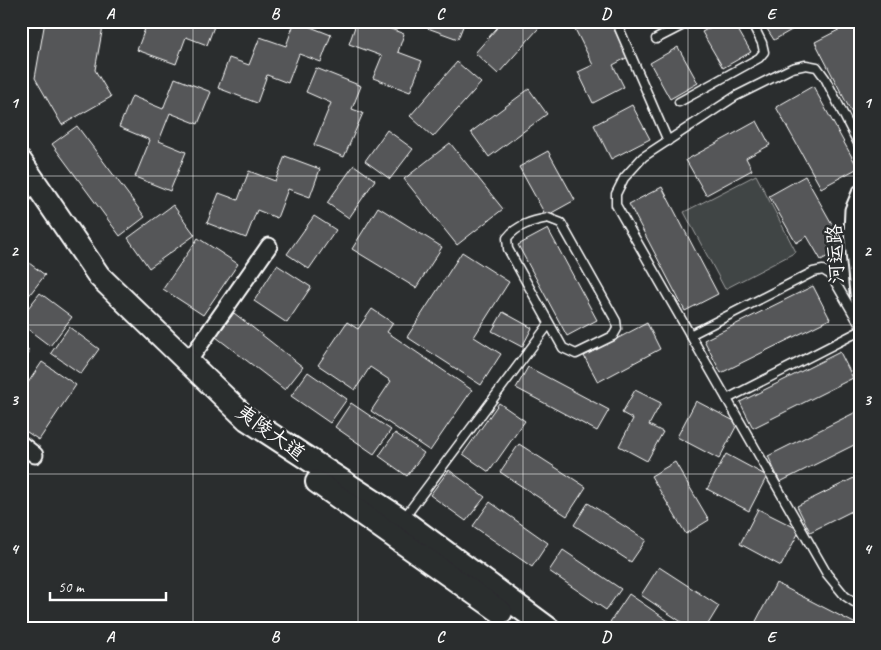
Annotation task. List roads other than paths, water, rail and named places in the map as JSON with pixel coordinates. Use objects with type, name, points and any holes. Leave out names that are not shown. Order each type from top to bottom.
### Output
[{"type":"main road","name":"夷陵大道","points":[[21,162],[99,276],[247,419],[402,520],[549,629]]},
{"type":"main road","name":"夷陵大道","points":[[21,181],[90,283],[240,427],[524,629]]},
{"type":"street","name":"河运路","points":[[860,193],[853,210],[852,232],[860,313]]},
{"type":"street","points":[[188,362],[269,246]]},
{"type":"street","points":[[21,444],[35,455]]},
{"type":"lane","points":[[616,21],[668,141]]},
{"type":"lane","points":[[656,39],[691,21]]},
{"type":"lane","points":[[679,102],[759,58],[764,52],[762,43],[751,21]]},
{"type":"lane","points":[[860,147],[825,78],[817,67],[806,65],[792,68],[736,96],[643,157],[624,178],[616,194],[616,205],[827,574],[845,596],[860,606]]},
{"type":"lane","points":[[548,218],[561,224],[616,321],[617,329],[613,336],[576,354],[563,348],[549,324],[508,249],[507,238],[513,231],[531,221],[548,218]]},
{"type":"lane","points":[[690,335],[813,272],[823,270],[831,275],[860,325]]},
{"type":"lane","points":[[402,520],[549,324]]},
{"type":"lane","points":[[727,400],[860,331]]}]
